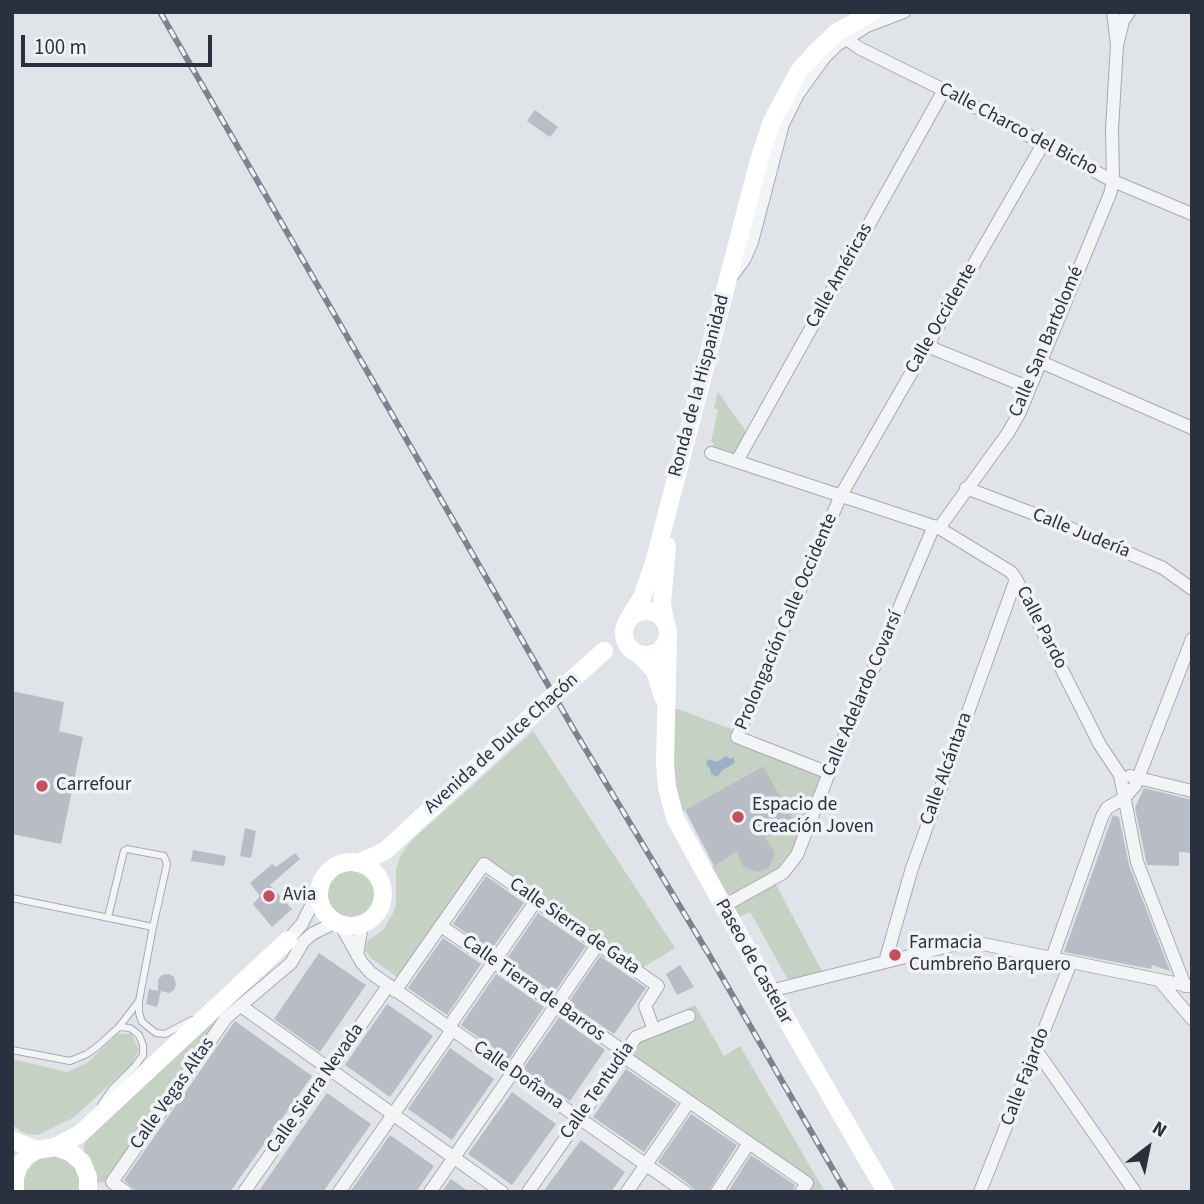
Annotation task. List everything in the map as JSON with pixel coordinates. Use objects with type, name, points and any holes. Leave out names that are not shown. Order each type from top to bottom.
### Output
[{"type":"street","name":"Ronda de la Hispanidad","points":[[626,625],[642,597],[654,563],[759,160],[772,121],[799,71],[837,32],[873,12]]},
{"type":"street","name":"Ronda de la Hispanidad","points":[[728,282],[744,260],[751,242],[783,124],[798,94],[831,52],[867,26],[904,12]]},
{"type":"street","points":[[1113,12],[1117,45],[1112,129],[1113,181]]},
{"type":"street","points":[[1117,45],[1123,21],[1129,12]]},
{"type":"street","name":"Calle Charco del Bicho","points":[[848,39],[859,48],[944,90],[1113,181],[1192,214]]},
{"type":"street","name":"Calle Américas","points":[[737,461],[944,90]]},
{"type":"street","name":"Calle Occidente","points":[[841,495],[1043,144]]},
{"type":"street","name":"Calle San Bartolomé","points":[[937,527],[1008,433],[1041,362],[1113,181]]},
{"type":"street","points":[[927,346],[1030,388]]},
{"type":"street","points":[[1041,362],[1192,428]]},
{"type":"street","name":"Calle Pardo","points":[[711,453],[937,527],[1003,566],[1016,579],[1100,745],[1120,775],[1138,862],[1188,986]]},
{"type":"street","name":"Calle Judería","points":[[966,488],[1058,523],[1163,568],[1192,589]]},
{"type":"street","name":"Ronda de la Hispanidad","points":[[667,630],[662,603],[673,490]]},
{"type":"street","name":"Prolongación Calle Occidente","points":[[828,773],[737,737],[841,495]]},
{"type":"street","name":"Calle Adelardo Covarsí","points":[[722,907],[783,873],[797,855],[828,773],[937,527]]},
{"type":"street","name":"Calle Alcántara","points":[[886,962],[912,868],[1016,579]]},
{"type":"street","points":[[604,651],[636,653],[654,654],[666,644],[667,630],[660,616],[646,611],[632,616],[626,625],[625,641],[636,653]]},
{"type":"street","name":"Avenida de Dulce Chacón","points":[[358,863],[385,850],[399,838],[604,651],[626,625]]},
{"type":"street","name":"Paseo de Castelar","points":[[667,630],[667,787],[675,818],[769,991],[886,1192]]},
{"type":"street","points":[[1052,958],[1102,817],[1107,808],[1135,786],[1192,639]]},
{"type":"street","name":"Paseo de Castelar","points":[[636,653],[655,671],[662,688],[666,718]]},
{"type":"street","points":[[1120,775],[1192,791]]},
{"type":"street","name":"Avenida de Dulce Chacón","points":[[381,881],[389,853],[399,838]]},
{"type":"street","points":[[14,1181],[19,1166],[27,1156],[37,1150],[72,1140],[206,1014],[234,1004],[307,915],[323,878],[338,865],[358,863],[375,873],[381,881],[383,901],[374,918],[355,926],[321,921],[304,928],[288,940]]},
{"type":"street","name":"Calle Sierra de Gata","points":[[484,864],[658,986],[645,1006],[654,1030]]},
{"type":"street","name":"Calle Sierra Nevada","points":[[244,1192],[330,1070],[441,926],[484,864]]},
{"type":"street","points":[[320,888],[322,908],[336,922]]},
{"type":"street","points":[[339,1192],[536,901]]},
{"type":"street","name":"Calle Doñana","points":[[336,922],[371,973],[685,1192]]},
{"type":"street","name":"Calle Vegas Altas","points":[[126,1192],[112,1182],[234,1004],[291,963],[303,942],[322,928],[336,922]]},
{"type":"street","points":[[357,955],[362,925]]},
{"type":"street","name":"Calle Tierra de Barros","points":[[441,926],[807,1183],[801,1192]]},
{"type":"street","points":[[769,991],[965,942],[1188,986]]},
{"type":"street","points":[[430,1192],[598,944]]},
{"type":"street","name":"Calle Fajardo","points":[[980,1192],[1071,962]]},
{"type":"street","points":[[1159,980],[1192,1019]]},
{"type":"street","points":[[234,1004],[502,1192]]},
{"type":"street","name":"Calle Tentudia","points":[[528,1192],[636,1037],[689,1016]]},
{"type":"street","points":[[1036,1050],[1135,1192]]},
{"type":"street","points":[[627,1192],[689,1102]]},
{"type":"street","points":[[90,1189],[82,1162],[86,1135],[92,1121]]},
{"type":"street","points":[[12,1140],[37,1150]]},
{"type":"street","points":[[717,1192],[749,1143]]},
{"type":"street","points":[[55,1147],[70,1152],[82,1162]]},
{"type":"lane","points":[[108,917],[124,851],[127,849],[164,856],[167,864],[139,1001],[139,1013],[142,1022],[156,1033],[165,1034],[206,1014]]},
{"type":"lane","points":[[12,898],[153,927]]},
{"type":"lane","points":[[12,1050],[63,1061],[77,1060],[119,1027],[139,1001]]},
{"type":"lane","points":[[92,1121],[103,1100],[143,1055],[139,1035],[130,1028],[119,1027]]},
{"type":"green space","points":[[718,392],[750,437],[737,461],[711,453],[718,410],[714,408]]},
{"type":"green space","points":[[667,705],[739,732],[829,773],[797,855],[773,879],[825,977],[791,985],[750,912],[730,921],[703,872],[741,850],[743,865],[758,872],[768,869],[774,859],[774,851],[762,840],[794,821],[762,766],[682,812],[665,763]]},
{"type":"green space","points":[[533,731],[675,948],[642,968],[484,864],[401,980],[372,959],[365,950],[367,941],[383,930],[393,913],[396,904],[396,869],[401,855],[411,841]]},
{"type":"green space","points":[[345,866],[357,866],[367,870],[375,878],[379,894],[375,910],[367,918],[357,922],[345,922],[335,918],[327,910],[323,900],[323,888],[327,878],[335,870]]},
{"type":"green space","points":[[226,996],[237,1009],[112,1182],[89,1183],[82,1162],[86,1135]]},
{"type":"green space","points":[[695,1005],[724,1056],[740,1046],[825,1192],[801,1192],[807,1184],[623,1056],[636,1037],[689,1016],[686,1009]]},
{"type":"green space","points":[[118,1034],[131,1034],[139,1049],[132,1064],[73,1118],[38,1135],[26,1134],[12,1125],[12,1059],[67,1072],[87,1063]]},
{"type":"green space","points":[[59,1154],[77,1166],[83,1192],[21,1192],[24,1169],[39,1156]]},
{"type":"water","points":[[726,756],[730,759],[733,757],[735,763],[722,770],[718,777],[711,774],[706,765],[708,759],[717,762]]},
{"type":"building","points":[[535,110],[558,127],[550,137],[527,121]]},
{"type":"building","name":"Carrefour","points":[[12,691],[64,702],[59,731],[83,737],[61,844],[12,834]]},
{"type":"building","name":"Espacio de Creación Joven","points":[[763,766],[794,821],[765,838],[774,851],[774,858],[768,869],[758,872],[743,866],[737,852],[714,866],[685,810]]},
{"type":"building","points":[[1144,788],[1192,800],[1192,853],[1179,852],[1179,866],[1147,865],[1135,808]]},
{"type":"building","points":[[1113,815],[1119,817],[1129,865],[1170,971],[1152,965],[1151,969],[1064,952]]},
{"type":"building","points":[[245,828],[256,831],[251,858],[240,856]]},
{"type":"building","points":[[193,850],[226,856],[224,866],[191,861]]},
{"type":"building","name":"Avia","points":[[295,853],[300,859],[270,885],[292,909],[272,927],[253,904],[260,896],[250,883],[272,864],[276,867]]},
{"type":"building","points":[[486,876],[524,903],[491,950],[453,924]]},
{"type":"building","points":[[538,913],[586,946],[554,993],[506,960]]},
{"type":"building","points":[[443,938],[481,964],[447,1015],[408,988]]},
{"type":"building","points":[[319,953],[366,985],[320,1052],[274,1019]]},
{"type":"building","points":[[600,956],[646,988],[614,1034],[568,1003]]},
{"type":"building","points":[[680,965],[694,987],[677,995],[666,974]]},
{"type":"building","points":[[169,974],[174,977],[174,990],[169,993],[161,991],[157,1007],[146,1004],[149,989],[158,991],[158,980],[162,975]]},
{"type":"building","points":[[496,974],[544,1007],[509,1059],[461,1025]]},
{"type":"building","points":[[387,1004],[433,1036],[390,1097],[345,1065]]},
{"type":"building","points":[[559,1017],[605,1050],[570,1101],[523,1069]]},
{"type":"building","points":[[235,1021],[312,1076],[230,1192],[137,1192],[124,1180]]},
{"type":"building","points":[[450,1048],[494,1079],[452,1140],[408,1109]]},
{"type":"building","points":[[626,1069],[677,1104],[644,1152],[593,1117]]},
{"type":"building","points":[[512,1092],[556,1124],[512,1185],[468,1154]]},
{"type":"building","points":[[327,1093],[371,1124],[323,1192],[258,1192]]},
{"type":"building","points":[[691,1114],[737,1145],[708,1192],[695,1192],[690,1185],[658,1162]]},
{"type":"building","points":[[390,1135],[434,1166],[416,1192],[350,1192]]},
{"type":"building","points":[[581,1140],[625,1172],[611,1192],[543,1192]]},
{"type":"building","points":[[751,1155],[795,1185],[792,1192],[728,1192]]},
{"type":"building","points":[[451,1179],[469,1192],[442,1192]]},
{"type":"railway","points":[[160,12],[574,730],[711,958],[846,1192]]},
{"type":"place","name":"Carrefour","points":[[42,786]]},
{"type":"place","name":"Espacio de Creación Joven","points":[[738,817]]},
{"type":"place","name":"Avia","points":[[269,896]]},
{"type":"place","name":"Farmacia Cumbreño Barquero","points":[[895,955]]}]
